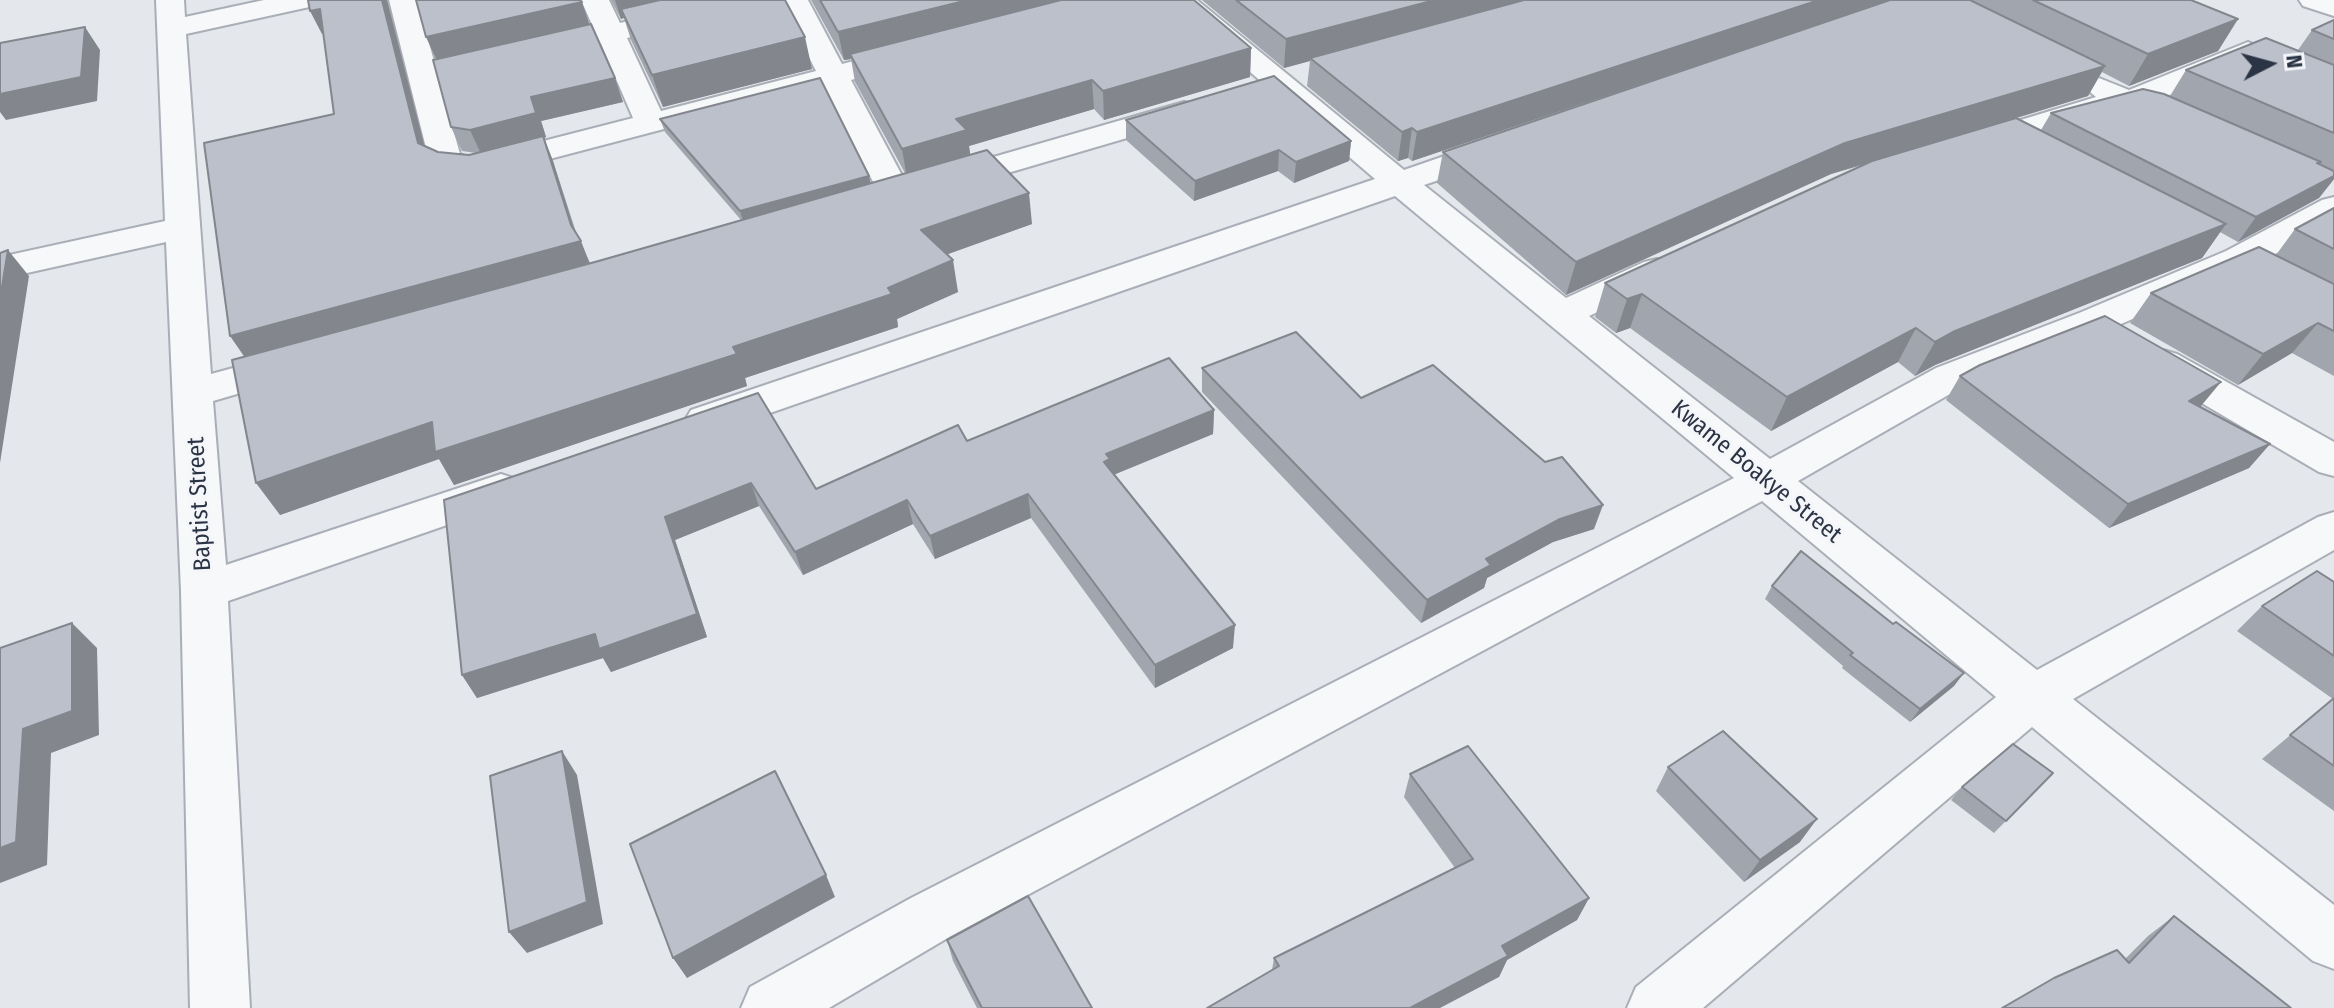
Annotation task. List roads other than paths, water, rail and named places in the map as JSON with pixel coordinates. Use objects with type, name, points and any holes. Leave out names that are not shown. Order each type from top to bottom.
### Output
[{"type":"street","points":[[171,14],[304,0]]},
{"type":"street","points":[[403,0],[445,160],[462,167],[481,167],[938,47]]},
{"type":"street","points":[[595,0],[651,123]]},
{"type":"street","points":[[516,55],[752,0]]},
{"type":"street","points":[[794,0],[831,76],[881,200],[1295,77]]},
{"type":"street","name":"Kwame Boakye Street","points":[[1180,0],[1295,77],[1400,183],[2334,941]]},
{"type":"street","points":[[2313,0],[2334,8]]},
{"type":"street","name":"Baptist Street","points":[[171,14],[204,591],[220,1008]]},
{"type":"street","points":[[1944,154],[2105,104],[2128,101],[2248,51],[2334,89]]},
{"type":"street","points":[[424,77],[455,70]]},
{"type":"street","points":[[2071,73],[2128,101],[2173,113]]},
{"type":"street","points":[[673,431],[1535,136]]},
{"type":"street","points":[[2002,136],[2043,158]]},
{"type":"street","points":[[771,1008],[931,917],[1766,480],[1950,377],[2092,322],[2239,259],[2327,191]]},
{"type":"street","points":[[0,268],[183,228]]},
{"type":"street","points":[[2197,237],[2280,281]]},
{"type":"street","points":[[1562,314],[1688,256]]},
{"type":"street","points":[[2092,322],[2334,461]]},
{"type":"street","points":[[194,393],[317,358]]},
{"type":"street","points":[[204,591],[537,477]]},
{"type":"street","points":[[1657,1008],[2032,697],[2334,529]]}]
